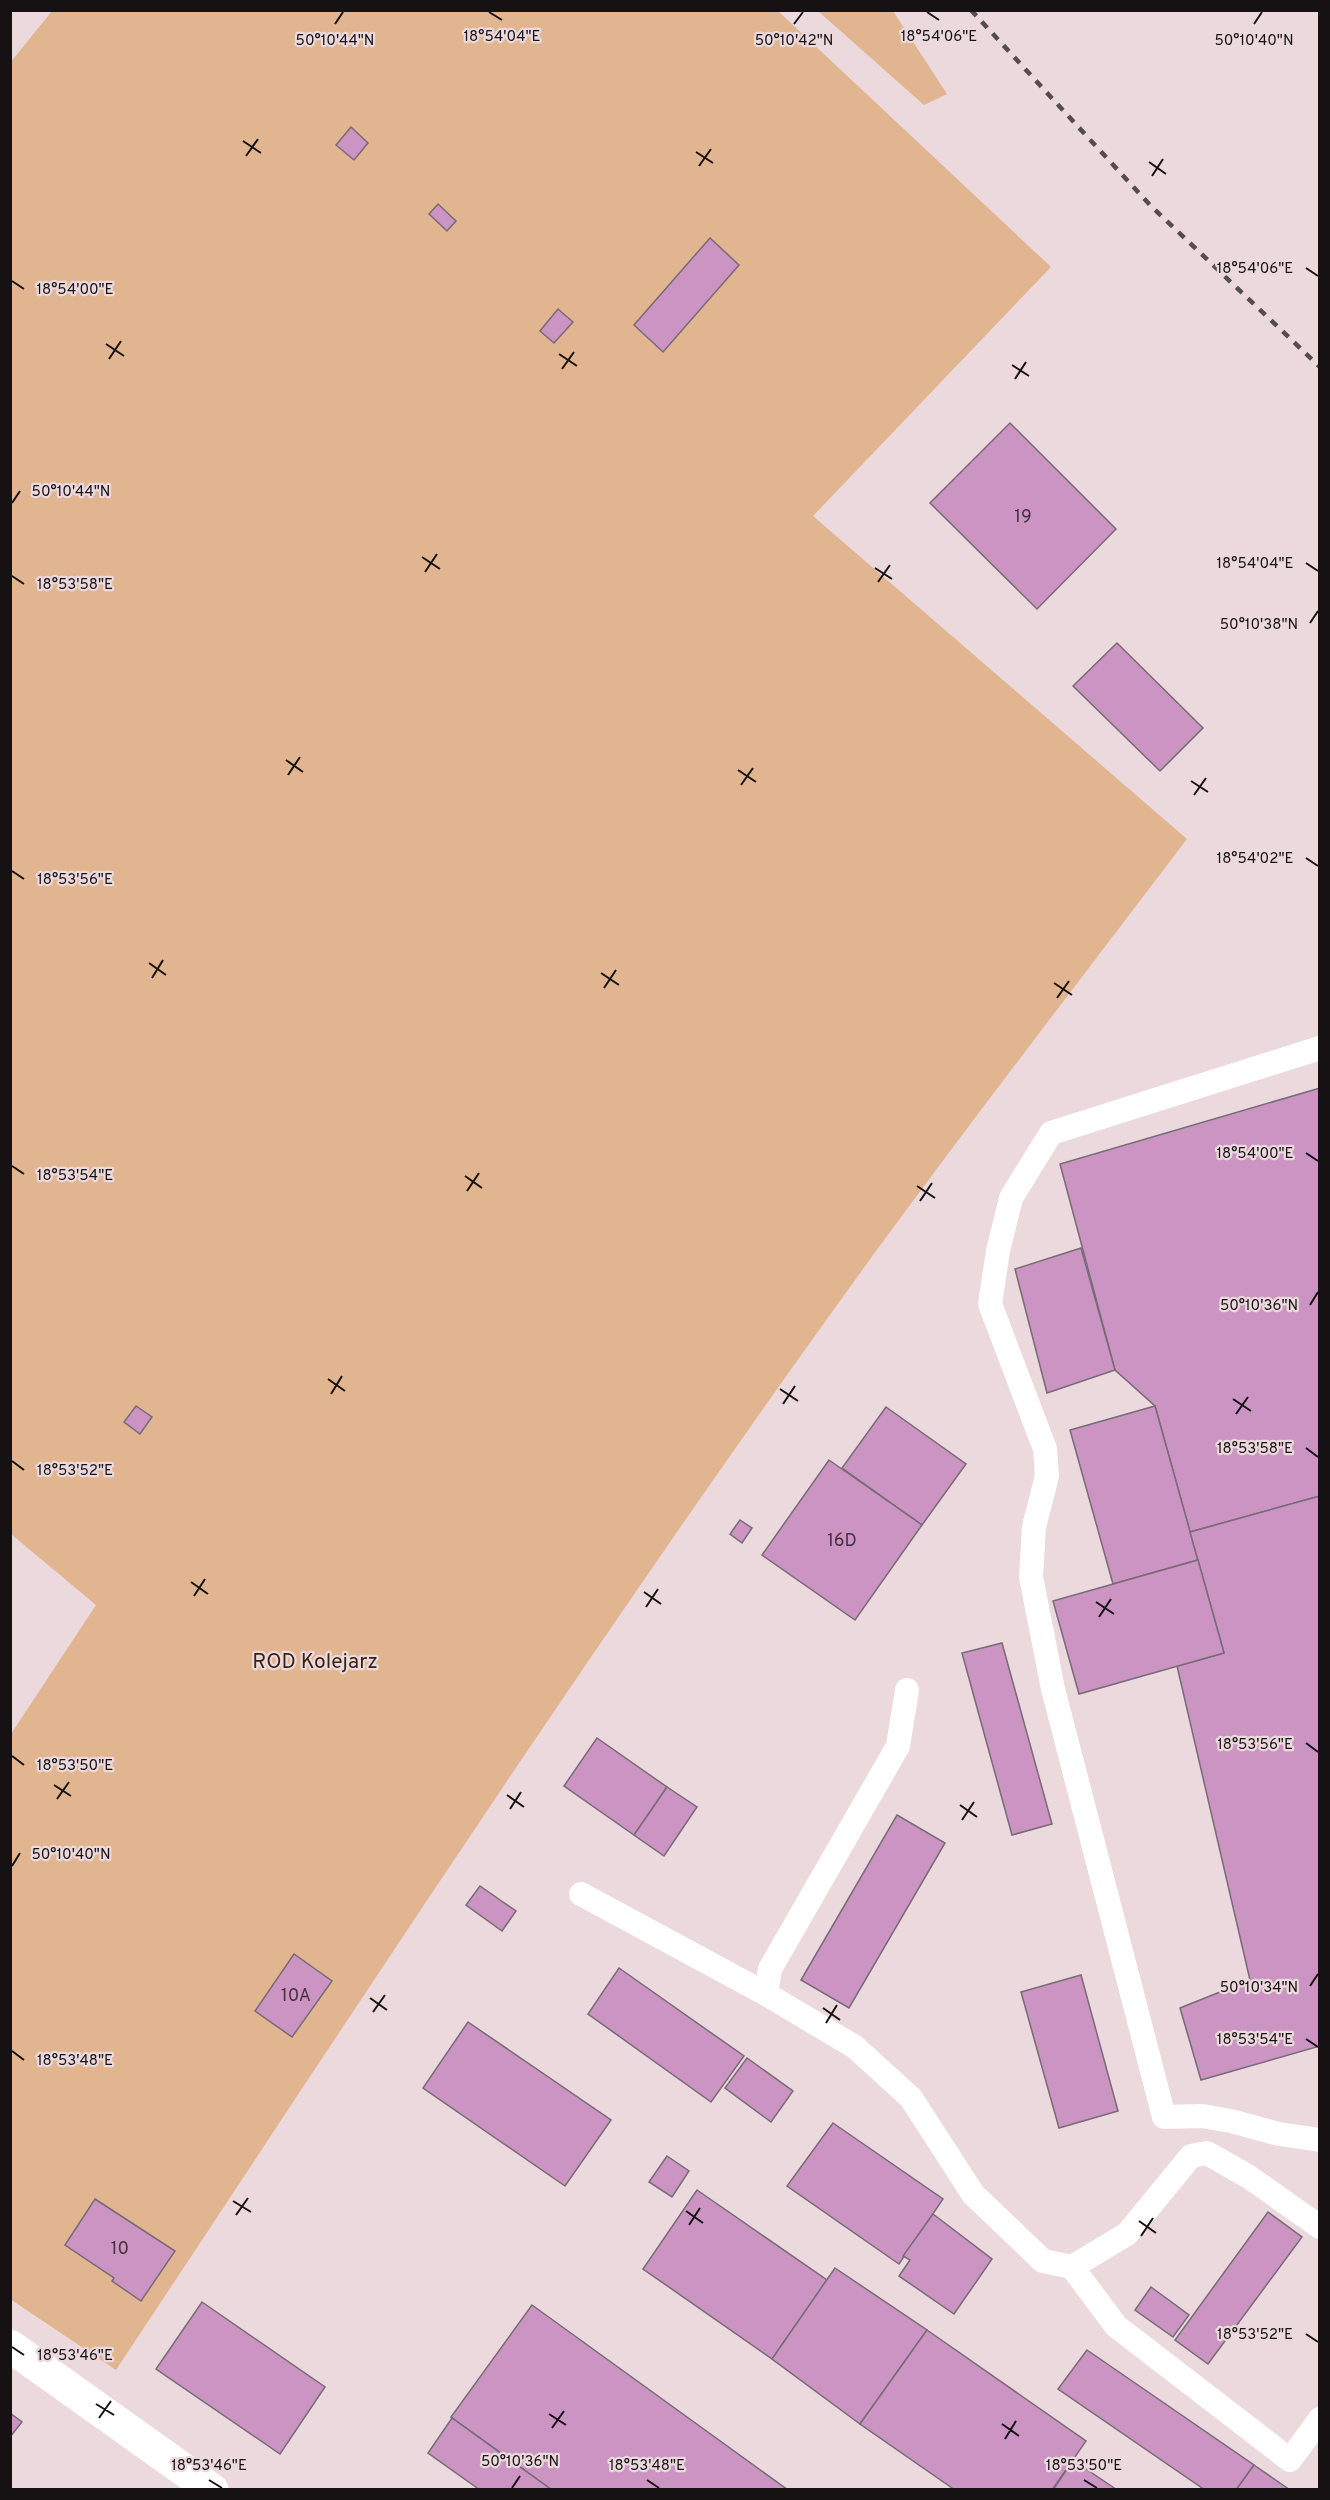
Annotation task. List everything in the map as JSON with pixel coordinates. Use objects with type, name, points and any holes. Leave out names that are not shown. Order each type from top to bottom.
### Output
[{"type":"street","points":[[10,2346],[212,2490]]},
{"type":"lane","points":[[1320,1048],[1051,1133],[1011,1198],[998,1251],[990,1304],[1045,1449],[1047,1476],[1034,1527],[1031,1577],[1053,1689],[1164,2117],[1202,2116],[1280,2134],[1320,2140]]},
{"type":"lane","points":[[766,1994],[770,1969],[898,1746],[907,1690]]},
{"type":"lane","points":[[581,1894],[766,1994],[855,2047],[911,2098],[973,2194],[1043,2261],[1072,2267],[1116,2326],[1290,2460],[1320,2419]]},
{"type":"lane","points":[[1072,2267],[1127,2234],[1191,2156],[1207,2153],[1249,2177],[1320,2227]]},
{"type":"green space","name":"ROD Kolejarz","points":[[52,11],[778,11],[1051,267],[813,516],[1187,839],[876,1251],[777,1388],[490,1806],[116,2370],[10,2299],[11,1734],[96,1605],[11,1534],[10,63]]},
{"type":"green space","points":[[818,11],[893,11],[947,94],[924,105]]},
{"type":"building","points":[[351,127],[368,143],[354,160],[336,145]]},
{"type":"building","points":[[438,204],[456,221],[447,231],[429,214]]},
{"type":"building","points":[[710,238],[739,265],[663,352],[634,325]]},
{"type":"building","points":[[558,309],[573,322],[554,343],[540,331]]},
{"type":"building","points":[[1010,423],[1116,529],[1037,609],[930,503]]},
{"type":"building","points":[[1117,643],[1203,728],[1160,771],[1073,686]]},
{"type":"building","points":[[1320,1088],[1320,1496],[1190,1532],[1155,1406],[1115,1370],[1060,1164]]},
{"type":"building","points":[[1081,1248],[1115,1370],[1047,1393],[1015,1269]]},
{"type":"building","points":[[136,1406],[152,1417],[140,1434],[124,1422]]},
{"type":"building","points":[[1155,1406],[1198,1560],[1113,1584],[1070,1430]]},
{"type":"building","points":[[886,1407],[966,1464],[922,1525],[842,1468]]},
{"type":"building","points":[[829,1460],[922,1525],[855,1620],[762,1555]]},
{"type":"building","points":[[1320,1496],[1320,2046],[1201,2080],[1180,2008],[1250,1980],[1177,1666],[1224,1653],[1190,1532]]},
{"type":"building","points":[[740,1520],[752,1528],[742,1543],[730,1534]]},
{"type":"building","points":[[1198,1560],[1224,1653],[1079,1694],[1053,1601]]},
{"type":"building","points":[[1002,1643],[1052,1824],[1012,1835],[962,1653]]},
{"type":"building","points":[[597,1738],[667,1787],[634,1835],[564,1786]]},
{"type":"building","points":[[667,1787],[697,1807],[664,1856],[634,1835]]},
{"type":"building","points":[[897,1815],[945,1843],[849,2008],[801,1980]]},
{"type":"building","points":[[480,1886],[516,1911],[502,1931],[466,1905]]},
{"type":"building","points":[[294,1954],[332,1981],[292,2037],[255,2011]]},
{"type":"building","points":[[619,1968],[744,2056],[711,2102],[588,2014]]},
{"type":"building","points":[[1081,1975],[1118,2111],[1059,2128],[1021,1992]]},
{"type":"building","points":[[468,2022],[611,2120],[565,2186],[423,2088]]},
{"type":"building","points":[[747,2058],[793,2091],[771,2122],[725,2088]]},
{"type":"building","points":[[833,2123],[943,2199],[899,2264],[787,2186]]},
{"type":"building","points":[[667,2156],[689,2171],[672,2197],[649,2182]]},
{"type":"building","points":[[697,2190],[827,2280],[772,2359],[643,2269]]},
{"type":"building","points":[[95,2199],[175,2251],[141,2301],[112,2281],[114,2278],[65,2245]]},
{"type":"building","points":[[1268,2212],[1302,2237],[1208,2364],[1175,2340]]},
{"type":"building","points":[[933,2214],[992,2259],[954,2314],[899,2276],[910,2260],[903,2256]]},
{"type":"building","points":[[835,2268],[927,2330],[860,2424],[772,2359]]},
{"type":"building","points":[[1151,2287],[1189,2315],[1173,2337],[1135,2310]]},
{"type":"building","points":[[202,2302],[325,2387],[280,2454],[156,2369]]},
{"type":"building","points":[[532,2305],[788,2490],[552,2490],[451,2417]]},
{"type":"building","points":[[927,2330],[1086,2441],[1052,2490],[955,2490],[860,2424]]},
{"type":"building","points":[[1087,2350],[1254,2465],[1236,2490],[1205,2490],[1058,2389]]},
{"type":"building","points":[[10,2413],[22,2422],[10,2437]]},
{"type":"building","points":[[452,2418],[552,2490],[480,2490],[428,2453]]},
{"type":"building","points":[[1073,2460],[1117,2490],[1053,2490]]},
{"type":"building","points":[[1254,2465],[1290,2490],[1236,2490]]},
{"type":"railway","points":[[971,10],[1150,205],[1320,367]]}]
